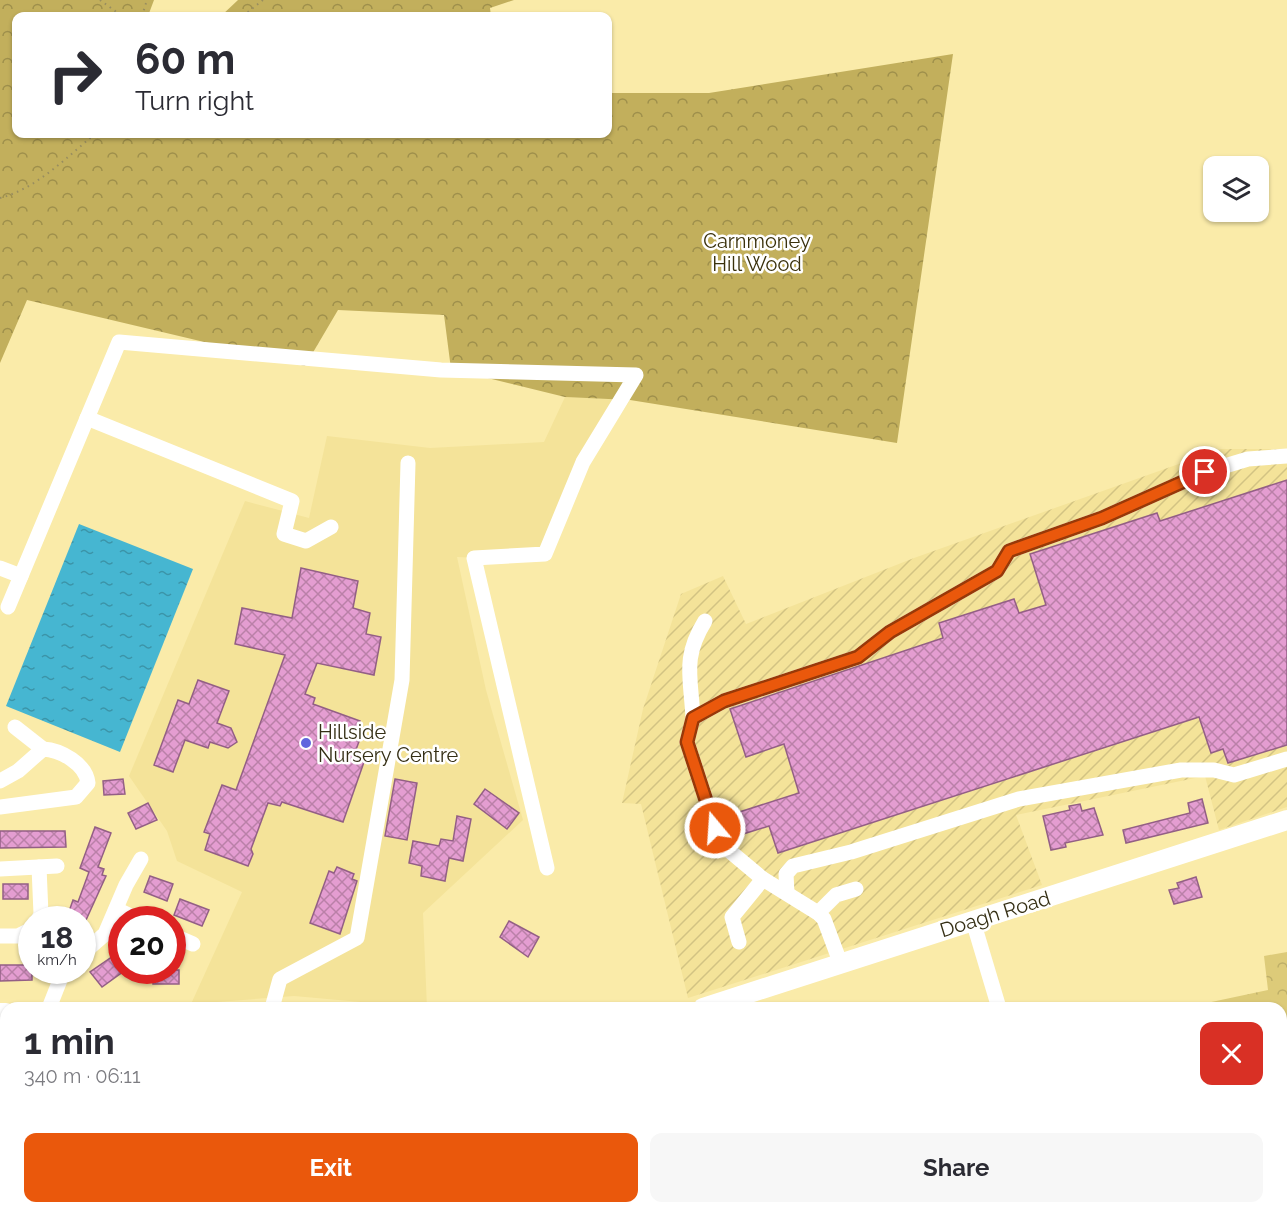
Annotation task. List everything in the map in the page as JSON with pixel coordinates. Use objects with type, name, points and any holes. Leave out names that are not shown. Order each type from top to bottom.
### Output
[{"type":"main road","name":"Doagh Road","points":[[721,1002],[1287,820]]},
{"type":"street","points":[[8,608],[119,342],[441,370],[636,375],[583,462],[545,554],[474,558],[547,868]]},
{"type":"street","points":[[87,418],[291,501],[284,534],[306,541],[331,527]]},
{"type":"street","points":[[693,718],[724,701],[858,657],[890,632],[997,571],[1009,551],[1102,518],[1205,472],[1248,459],[1287,456]]},
{"type":"street","points":[[274,1002],[280,979],[357,938],[402,680],[408,463]]},
{"type":"street","points":[[0,568],[21,576]]},
{"type":"street","points":[[705,621],[694,638],[688,658],[693,718],[687,742],[720,843],[763,879],[818,913],[824,919],[840,962]]},
{"type":"street","points":[[0,807],[76,797],[88,783],[87,774],[81,766],[50,749],[43,748],[15,727]]},
{"type":"street","points":[[0,782],[18,771],[43,748]]},
{"type":"street","points":[[787,893],[784,883],[786,874],[793,866],[851,852],[1019,799],[1181,770],[1214,770],[1234,775],[1287,759]]},
{"type":"street","points":[[118,906],[141,859]]},
{"type":"street","points":[[0,868],[57,866]]},
{"type":"street","points":[[39,867],[41,906]]},
{"type":"street","points":[[739,942],[732,917],[763,879]]},
{"type":"street","points":[[818,913],[836,895],[856,889]]},
{"type":"street","points":[[974,921],[997,1002]]},
{"type":"street","points":[[96,942],[105,934],[108,927]]},
{"type":"street","points":[[0,936],[18,936]]},
{"type":"street","points":[[186,941],[193,944]]},
{"type":"street","points":[[51,1002],[58,984]]},
{"type":"path","points":[[100,0],[116,12]]},
{"type":"path","points":[[248,12],[263,0]]},
{"type":"path","points":[[0,198],[11,196],[52,170],[90,138]]},
{"type":"shaded area","points":[[565,397],[630,400],[584,471],[549,561],[457,557],[486,690],[523,820],[423,913],[427,1002],[360,1002],[294,996],[192,1002],[242,892],[177,861],[167,831],[129,776],[245,501],[309,518],[327,436],[430,448],[544,442]]},
{"type":"shaded area","points":[[1221,449],[1287,449],[1287,807],[1219,830],[1205,776],[1016,815],[1042,885],[688,998],[641,804],[622,803],[643,709],[681,594],[723,576],[746,624],[914,558]]},
{"type":"green space","name":"Carnmoney Hill Wood","points":[[0,0],[154,0],[150,12],[12,12],[12,138],[612,138],[612,93],[709,93],[953,54],[897,443],[630,400],[565,397],[451,369],[444,315],[338,310],[305,366],[27,300],[0,363]]},
{"type":"green space","points":[[238,0],[514,0],[490,8],[490,12],[225,12]]},
{"type":"green space","points":[[1287,952],[1287,1002],[1211,1002],[1268,990],[1264,956]]},
{"type":"water","points":[[79,524],[193,569],[120,752],[6,706]]},
{"type":"building","points":[[1287,480],[1287,745],[1228,763],[1223,749],[1211,753],[1199,717],[778,853],[769,826],[740,835],[733,814],[799,793],[784,744],[746,757],[730,709],[943,638],[939,623],[1014,599],[1019,613],[1046,605],[1030,554],[1157,513],[1160,521]]},
{"type":"building","points":[[301,568],[358,581],[353,608],[370,613],[366,634],[381,637],[374,675],[317,663],[305,694],[315,698],[313,704],[360,721],[355,734],[361,736],[353,758],[364,762],[343,822],[282,802],[280,806],[268,803],[251,849],[253,854],[248,866],[205,850],[210,834],[204,832],[222,785],[236,790],[285,655],[235,644],[242,608],[292,618]]},
{"type":"building","points":[[198,680],[229,691],[217,723],[231,728],[237,742],[228,748],[210,742],[208,748],[185,740],[173,772],[154,765],[178,700],[189,704]]},
{"type":"building","points":[[123,779],[125,794],[104,795],[103,781]]},
{"type":"building","points":[[395,779],[417,783],[407,840],[385,836]]},
{"type":"building","points":[[485,789],[519,813],[507,829],[474,804]]},
{"type":"building","points":[[1202,799],[1208,823],[1126,843],[1123,830],[1190,813],[1188,803]]},
{"type":"building","points":[[148,803],[157,820],[136,829],[128,813]]},
{"type":"building","points":[[1080,804],[1082,811],[1094,808],[1103,835],[1065,843],[1066,847],[1051,850],[1043,816],[1070,810],[1069,806]]},
{"type":"building","points":[[457,816],[471,819],[463,861],[449,858],[445,881],[421,876],[422,866],[409,863],[413,841],[439,846],[441,839],[453,841]]},
{"type":"building","points":[[95,827],[111,833],[98,867],[104,869],[102,875],[106,876],[92,906],[71,906],[73,900],[78,902],[89,872],[80,868]]},
{"type":"building","points":[[0,831],[65,831],[66,847],[0,848]]},
{"type":"building","points":[[337,867],[354,874],[352,879],[357,881],[340,934],[310,923],[329,871],[334,873]]},
{"type":"building","points":[[150,876],[173,884],[167,901],[144,892]]},
{"type":"building","points":[[1196,877],[1202,897],[1174,904],[1169,890],[1179,888],[1177,883]]},
{"type":"building","points":[[3,884],[28,884],[28,899],[3,899]]},
{"type":"building","points":[[180,899],[209,910],[202,926],[186,920],[186,906],[177,906]]},
{"type":"building","points":[[509,921],[539,937],[528,957],[500,937]]},
{"type":"building","points":[[108,960],[108,983],[102,987],[96,980],[96,968]]},
{"type":"building","points":[[0,965],[18,965],[18,980],[0,981]]},
{"type":"place","name":"Hillside Nursery Centre","points":[[306,743]]},
{"type":"route","points":[[715,828],[687,742],[693,718],[724,701],[858,657],[890,632],[997,571],[1009,551],[1102,518],[1205,472]]}]
